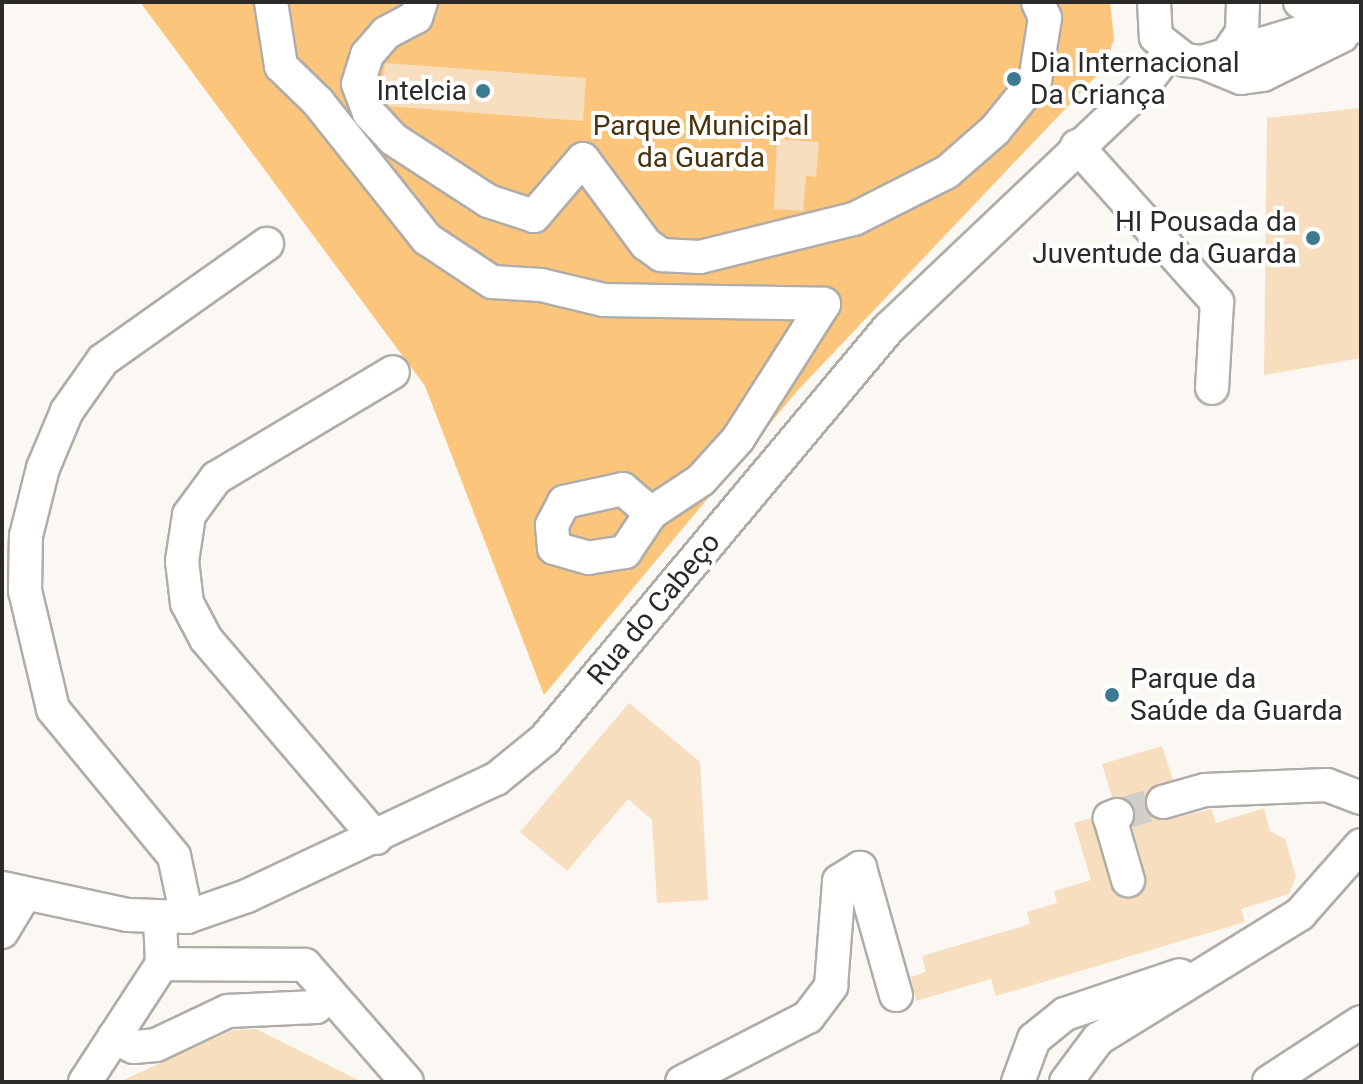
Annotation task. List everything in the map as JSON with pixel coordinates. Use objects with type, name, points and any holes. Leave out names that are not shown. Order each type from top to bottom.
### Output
[{"type":"street","points":[[271,2],[281,66],[318,102],[427,239],[492,282],[541,285],[604,300],[824,304],[738,439],[701,480],[651,513]]},
{"type":"street","points":[[421,2],[416,17],[386,33],[367,55],[358,84],[369,113],[393,139],[488,201],[534,216],[583,159],[646,244],[661,255],[700,257],[854,219],[947,172],[995,130],[1035,81],[1045,18],[1038,2]]},
{"type":"street","points":[[1216,56],[1242,32],[1243,2]]},
{"type":"street","points":[[1300,2],[1361,2]]},
{"type":"street","points":[[1149,6],[1156,37],[1169,52],[1216,56],[1241,78],[1263,75],[1361,26]]},
{"type":"street","name":"Rua do Cabeço","points":[[174,918],[376,838],[496,779],[545,739],[888,329],[1077,146],[1141,89],[1169,52]]},
{"type":"street","points":[[1077,146],[1217,302],[1212,388]]},
{"type":"street","points":[[85,1082],[162,964],[174,918],[174,856],[53,709],[25,591],[26,536],[43,468],[67,411],[103,360],[267,244]]},
{"type":"street","points":[[376,838],[206,639],[187,603],[182,561],[189,515],[216,478],[393,372]]},
{"type":"street","points":[[1163,802],[1205,790],[1327,785],[1361,798]]},
{"type":"street","points":[[1117,815],[1110,818],[1128,880]]},
{"type":"street","points":[[1066,1081],[1098,1039],[1300,914],[1361,845]]},
{"type":"street","points":[[682,1082],[808,1017],[831,986],[839,881],[860,868],[896,995]]},
{"type":"street","points":[[2,932],[14,891],[174,918]]},
{"type":"street","points":[[162,964],[305,965],[407,1082]]},
{"type":"street","points":[[1018,1082],[1034,1039],[1065,1014],[1214,966]]},
{"type":"street","points":[[114,1037],[134,1047],[156,1045],[228,1011],[316,1007],[331,995]]},
{"type":"street","points":[[1065,1014],[1066,1081]]},
{"type":"street","points":[[1269,1082],[1361,1022]]},
{"type":"green space","name":"Parque Municipal da Guarda","points":[[140,2],[1110,2],[1114,39],[1105,67],[798,390],[544,695],[425,386]]},
{"type":"building","name":"Intelcia","points":[[385,63],[586,78],[583,121],[388,106],[381,90]]},
{"type":"building","name":"HI Pousada da Juventude da Guarda","points":[[1361,108],[1361,358],[1264,375],[1267,118]]},
{"type":"building","points":[[777,139],[819,142],[816,177],[806,176],[803,211],[774,209]]},
{"type":"building","points":[[629,703],[700,762],[708,900],[657,903],[652,820],[628,799],[567,871],[520,832]]},
{"type":"building","points":[[1162,746],[1173,780],[1149,789],[1149,815],[1167,820],[1211,809],[1216,823],[1264,808],[1270,831],[1285,839],[1296,877],[1289,894],[1241,909],[1245,922],[996,996],[991,979],[916,1001],[911,977],[926,972],[922,956],[1030,924],[1027,912],[1057,903],[1054,891],[1091,880],[1074,823],[1091,818],[1114,893],[1124,899],[1141,894],[1146,875],[1132,826],[1135,808],[1128,799],[1112,797],[1102,764]]},
{"type":"building","points":[[256,1029],[362,1082],[119,1082],[233,1030]]},
{"type":"tunnel","points":[[1117,815],[1163,802]]},
{"type":"place","name":"Dia Internacional Da Criança","points":[[1014,79]]},
{"type":"place","name":"Intelcia","points":[[483,91]]},
{"type":"place","name":"HI Pousada da Juventude da Guarda","points":[[1313,238]]},
{"type":"place","name":"Parque da Saúde da Guarda","points":[[1112,695]]}]
